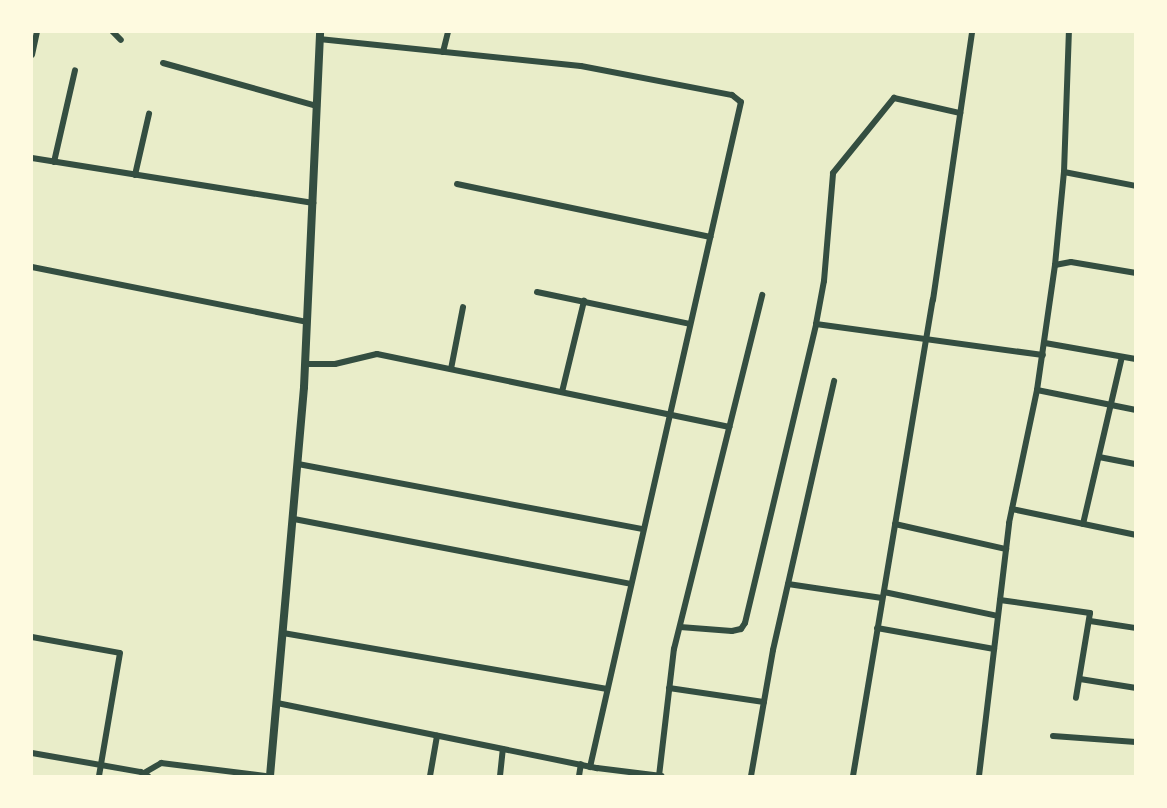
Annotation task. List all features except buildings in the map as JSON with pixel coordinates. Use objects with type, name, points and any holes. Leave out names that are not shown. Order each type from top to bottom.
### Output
[{"type":"street","points":[[32,55],[37,32]]},
{"type":"street","points":[[113,32],[121,40]]},
{"type":"street","points":[[443,52],[448,32]]},
{"type":"street","points":[[853,777],[926,340],[972,32]]},
{"type":"street","points":[[979,777],[1006,549],[1037,390],[1055,265],[1064,172],[1069,32]]},
{"type":"street","points":[[270,777],[294,519],[305,364],[320,35],[443,52],[581,66],[738,98],[741,110],[669,414],[590,766]]},
{"type":"street","points":[[163,63],[317,106]]},
{"type":"street","points":[[54,162],[75,70]]},
{"type":"street","points":[[680,627],[726,632],[741,629],[745,623],[816,324],[824,281],[830,180],[837,166],[894,98],[960,112]]},
{"type":"street","points":[[135,175],[149,114]]},
{"type":"street","points":[[32,158],[313,203]]},
{"type":"street","points":[[1064,172],[1136,186]]},
{"type":"street","points":[[457,184],[711,237]]},
{"type":"street","points":[[1055,265],[1071,262],[1136,273]]},
{"type":"street","points":[[32,267],[307,322]]},
{"type":"street","points":[[537,291],[690,324]]},
{"type":"street","points":[[277,703],[581,765],[661,776],[669,688],[680,627],[762,295]]},
{"type":"street","points":[[562,392],[584,301]]},
{"type":"street","points":[[451,369],[463,307]]},
{"type":"street","points":[[816,324],[1043,355]]},
{"type":"street","points":[[1045,343],[1136,359]]},
{"type":"street","points":[[305,364],[335,364],[377,354],[730,427]]},
{"type":"street","points":[[1083,524],[1122,357]]},
{"type":"street","points":[[751,777],[788,584],[834,381]]},
{"type":"street","points":[[1037,390],[1136,410]]},
{"type":"street","points":[[1099,457],[1136,464]]},
{"type":"street","points":[[298,464],[643,529]]},
{"type":"street","points":[[1012,509],[1136,536]]},
{"type":"street","points":[[294,519],[631,584]]},
{"type":"street","points":[[895,524],[1006,549]]},
{"type":"street","points":[[788,584],[883,595],[998,616]]},
{"type":"street","points":[[1000,600],[1087,612],[1090,621],[1076,698]]},
{"type":"street","points":[[1090,621],[1136,628]]},
{"type":"street","points":[[878,628],[994,649]]},
{"type":"street","points":[[283,633],[607,689]]},
{"type":"street","points":[[32,637],[120,653],[99,777]]},
{"type":"street","points":[[1080,679],[1136,688]]},
{"type":"street","points":[[669,688],[764,702]]},
{"type":"street","points":[[430,777],[437,736]]},
{"type":"street","points":[[1053,736],[1136,742]]},
{"type":"street","points":[[500,777],[503,749]]},
{"type":"street","points":[[32,753],[102,763],[146,775],[161,763],[265,777]]},
{"type":"street","points":[[579,777],[581,765]]}]
